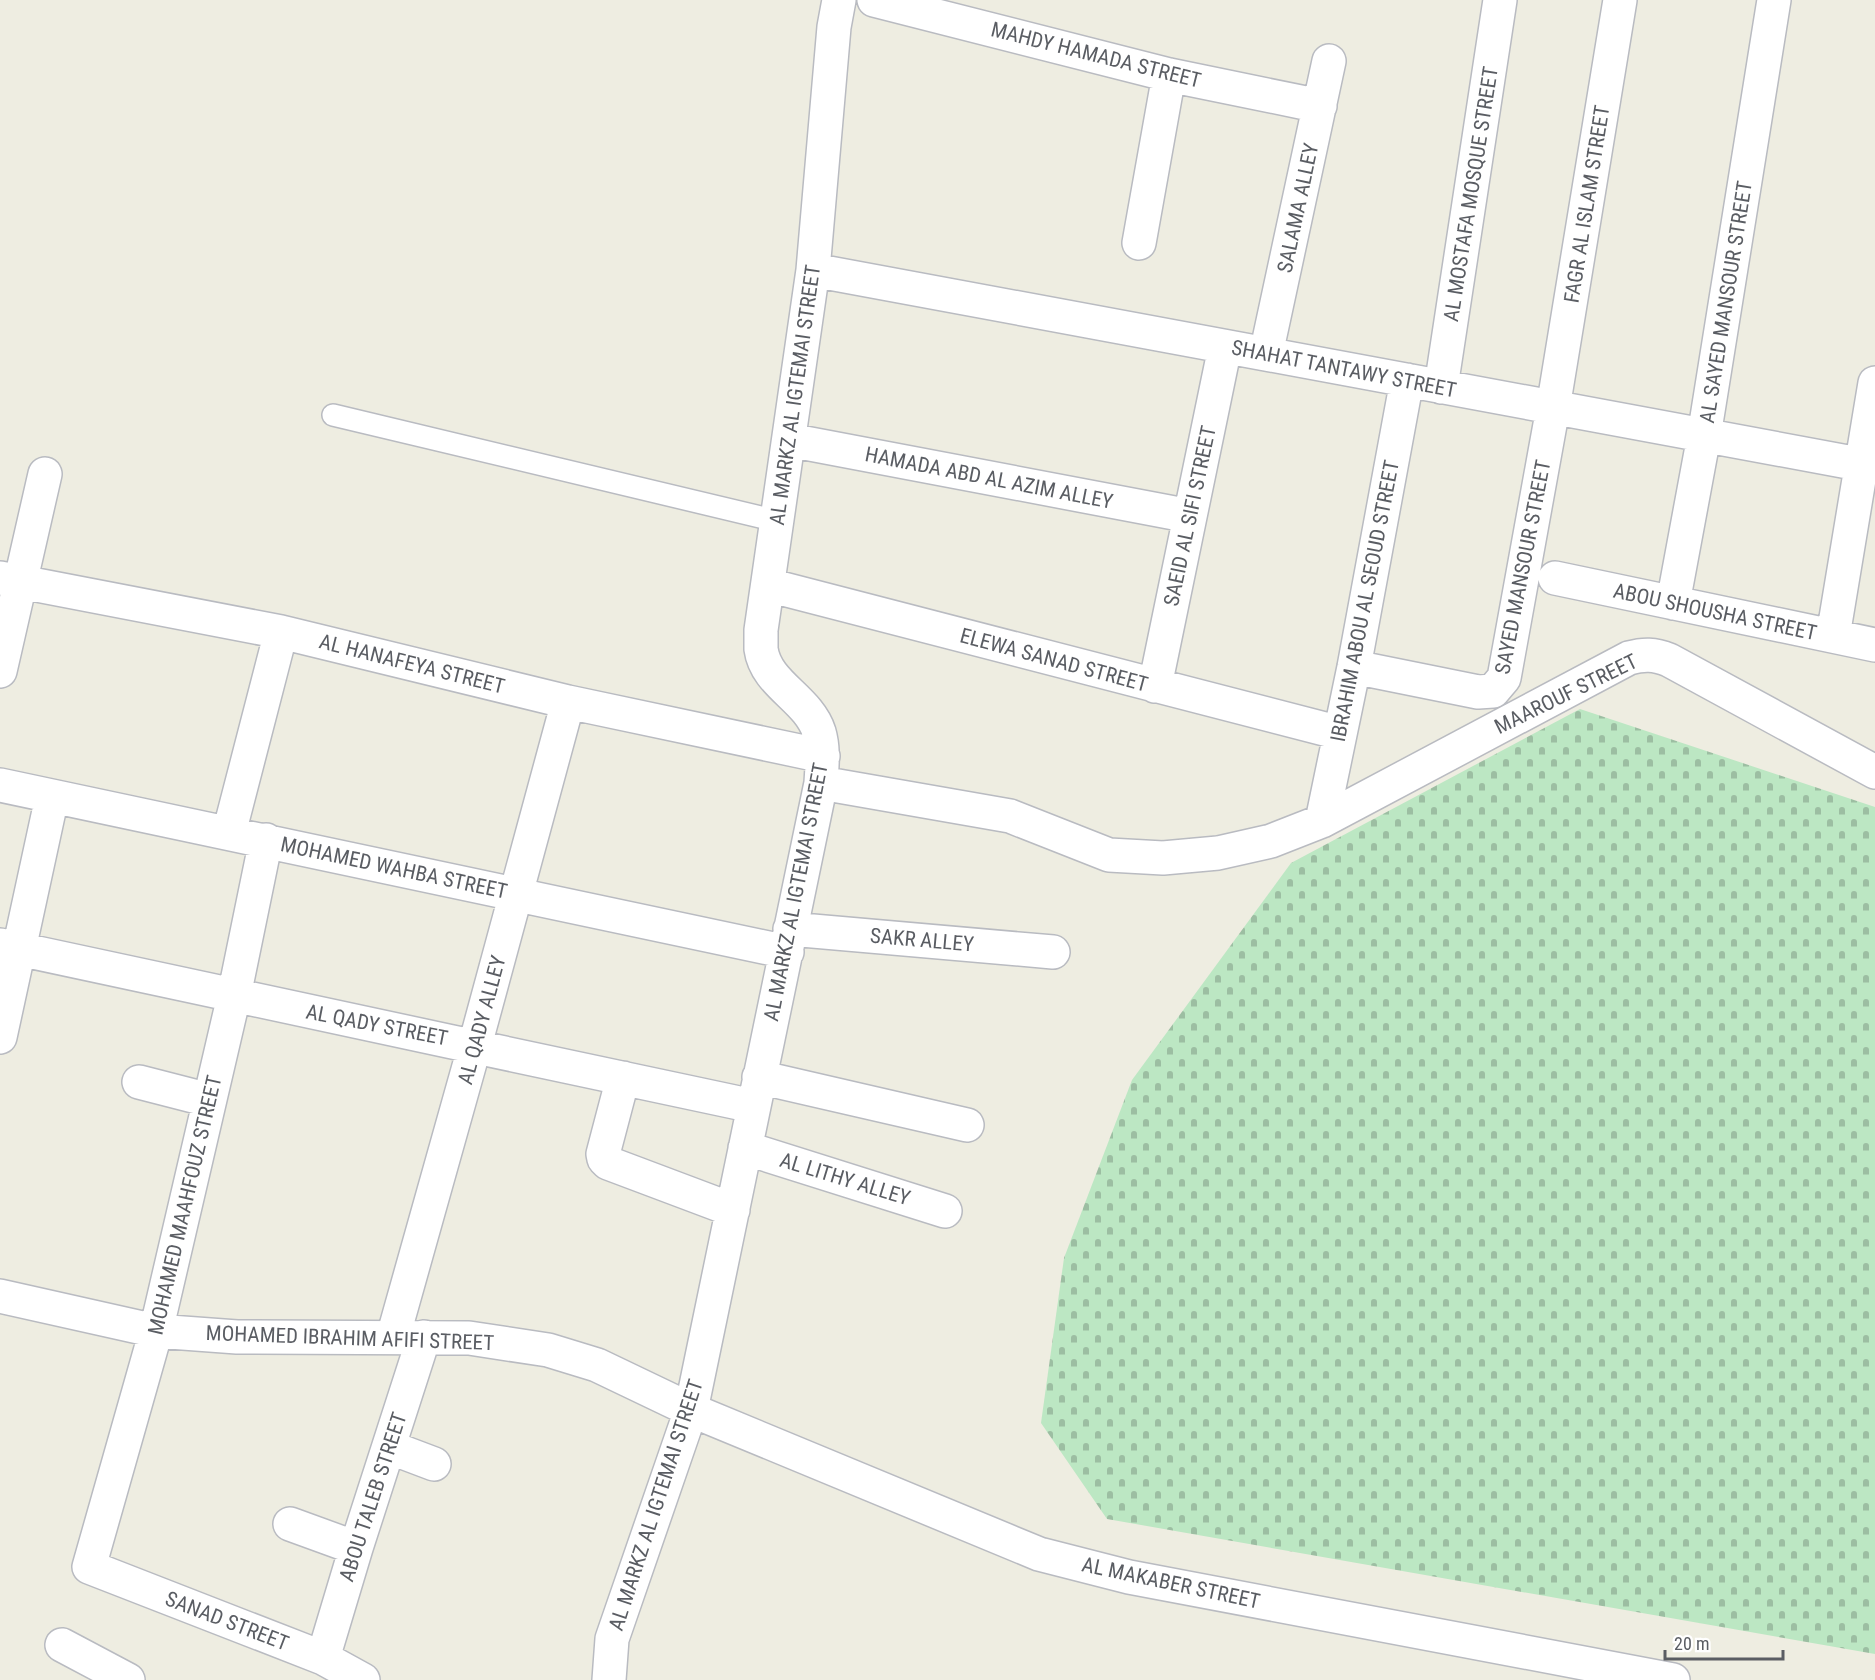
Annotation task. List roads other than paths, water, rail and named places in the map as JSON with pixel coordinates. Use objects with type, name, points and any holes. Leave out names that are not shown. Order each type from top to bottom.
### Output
[{"type":"street","name":"AL MARKZ AL IGTEMAI STREET","points":[[609,1680],[612,1639],[691,1410],[789,941],[822,770],[819,730],[804,705],[781,685],[768,669],[761,650],[761,630],[813,270],[838,0]]},
{"type":"street","name":"MAHDY HAMADA STREET","points":[[874,0],[1169,75],[1320,106]]},
{"type":"street","name":"AL MOSTAFA MOSQUE STREET","points":[[1441,387],[1500,0]]},
{"type":"street","name":"FAGR AL ISLAM STREET","points":[[1553,408],[1620,0]]},
{"type":"street","name":"AL SAYED MANSOUR STREET","points":[[1673,603],[1704,436],[1774,0]]},
{"type":"street","name":"SALAMA ALLEY","points":[[1266,354],[1329,62]]},
{"type":"street","points":[[1139,243],[1169,75]]},
{"type":"street","name":"SHAHAT TANTAWY STREET","points":[[813,270],[1868,466]]},
{"type":"street","name":"SAEID AL SIFI STREET","points":[[1155,686],[1226,347]]},
{"type":"street","name":"IBRAHIM ABOU AL SEOUD STREET","points":[[1322,821],[1354,667],[1407,380]]},
{"type":"street","points":[[1833,636],[1868,466],[1875,383]]},
{"type":"street","name":"SAYED MANSOUR STREET","points":[[1354,667],[1478,692],[1493,691],[1504,678],[1553,408]]},
{"type":"street","name":"HAMADA ABD AL AZIM ALLEY","points":[[789,440],[1190,516]]},
{"type":"street","points":[[0,671],[10,580],[45,474]]},
{"type":"street","name":"ABOU SHOUSHA STREET","points":[[1555,578],[1875,645]]},
{"type":"street","name":"AL HANAFEYA STREET","points":[[10,580],[281,632],[568,702],[822,770]]},
{"type":"street","name":"ELEWA SANAD STREET","points":[[768,585],[1340,734]]},
{"type":"street","points":[[230,833],[281,632]]},
{"type":"street","name":"MAAROUF STREET","points":[[822,770],[1010,816],[1109,855],[1163,858],[1218,853],[1270,841],[1322,821],[1629,658],[1656,655],[1875,772]]},
{"type":"street","name":"AL QADY ALLEY","points":[[408,1337],[476,1045],[568,702]]},
{"type":"street","name":"MOHAMED WAHBA STREET","points":[[0,785],[515,894],[789,941]]},
{"type":"street","points":[[0,1037],[9,947],[52,797]]},
{"type":"street","name":"MOHAMED MAAHFOUZ STREET","points":[[89,1567],[156,1331],[234,996],[266,840]]},
{"type":"street","name":"SAKR ALLEY","points":[[789,941],[1053,952]]},
{"type":"street","name":"AL QADY STREET","points":[[9,947],[623,1078],[756,1092],[967,1125]]},
{"type":"street","points":[[623,1078],[603,1154],[604,1159],[608,1163],[733,1210]]},
{"type":"street","points":[[139,1082],[209,1100]]},
{"type":"street","name":"AL LITHY ALLEY","points":[[745,1148],[945,1210]]},
{"type":"street","name":"MOHAMED IBRAHIM AFIFI STREET","points":[[0,1296],[156,1331],[237,1337],[469,1338],[548,1350],[597,1365],[691,1410]]},
{"type":"street","name":"ABOU TALEB STREET","points":[[323,1658],[388,1447],[408,1337]]},
{"type":"street","name":"AL MAKABER STREET","points":[[691,1410],[1039,1554],[1129,1577],[1673,1680]]},
{"type":"street","points":[[388,1447],[434,1464]]},
{"type":"street","points":[[290,1524],[356,1548]]},
{"type":"street","name":"SANAD STREET","points":[[89,1567],[323,1658],[363,1680]]},
{"type":"street","points":[[62,1645],[128,1680]]},
{"type":"lane","points":[[333,415],[777,521]]}]
